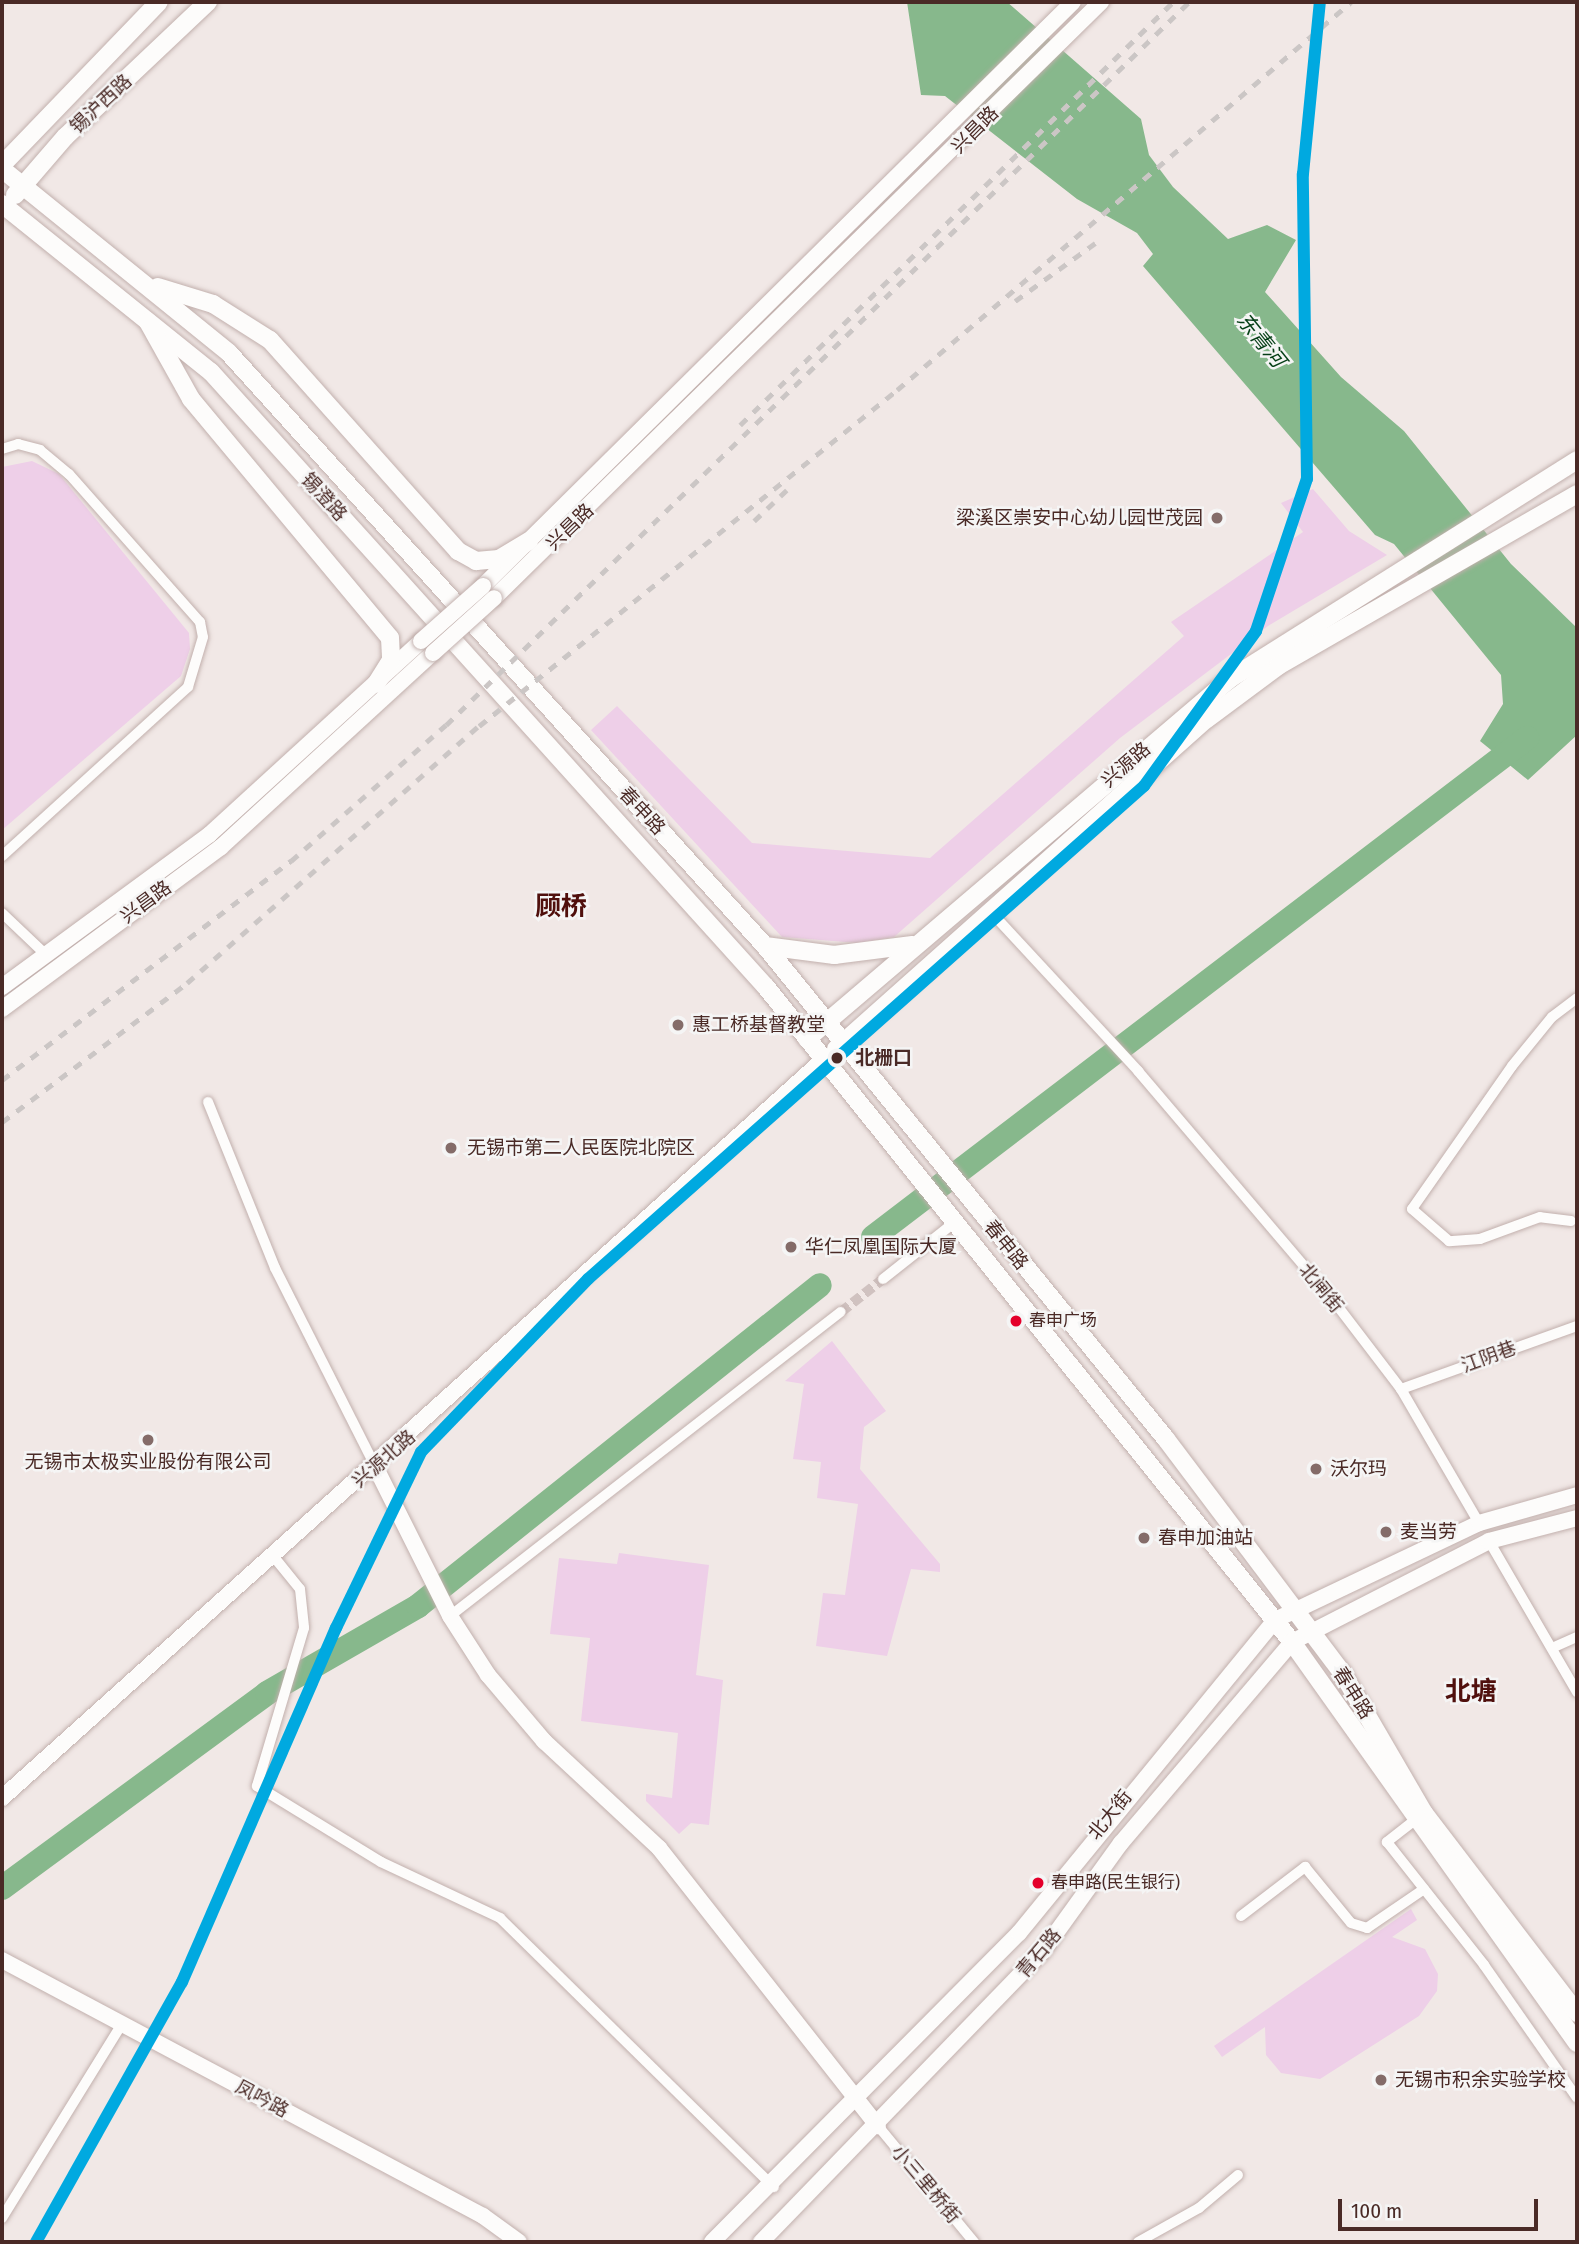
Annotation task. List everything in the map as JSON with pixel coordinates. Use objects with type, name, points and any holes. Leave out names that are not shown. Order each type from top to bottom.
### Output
[{"type":"main road","name":"锡沪西路","points":[[2,167],[159,2]]},
{"type":"main road","name":"锡沪西路","points":[[3,207],[208,2]]},
{"type":"main road","name":"兴昌路","points":[[2,1009],[221,847],[433,653],[489,592],[932,173],[1101,2]]},
{"type":"main road","name":"兴昌路","points":[[2,987],[210,834],[421,640],[489,592],[529,541],[919,160],[1072,3]]},
{"type":"main road","name":"锡澄路","points":[[2,167],[22,187],[229,353],[377,523]]},
{"type":"main road","name":"锡澄路","points":[[3,207],[145,316],[211,372],[618,822]]},
{"type":"main road","points":[[145,283],[214,304],[270,341],[458,551],[476,561],[499,559],[529,541]]},
{"type":"main road","points":[[145,316],[191,399],[390,638],[391,660],[376,684]]},
{"type":"main road","name":"兴源路","points":[[807,1039],[1173,723],[1299,630],[1518,500],[1577,460]]},
{"type":"main road","name":"兴源路","points":[[824,1059],[1207,719],[1278,666],[1577,494]]},
{"type":"main road","name":"春申路","points":[[377,523],[765,946],[827,1019],[1293,1607],[1343,1674],[1424,1814],[1577,2012]]},
{"type":"main road","name":"春申路","points":[[618,822],[824,1059],[1293,1642],[1415,1821],[1577,2042]]},
{"type":"main road","points":[[765,946],[834,955],[915,944]]},
{"type":"main road","name":"兴源北路","points":[[2,1798],[274,1558],[824,1059]]},
{"type":"main road","points":[[375,1466],[446,1610],[544,1741],[676,1868],[878,2126]]},
{"type":"main road","name":"北大街","points":[[712,2242],[774,2187],[859,2102],[1020,1933],[1275,1620],[1293,1607],[1479,1523],[1577,1495]]},
{"type":"main road","points":[[1293,1642],[1309,1630],[1489,1541],[1577,1518]]},
{"type":"main road","name":"青石路","points":[[761,2242],[878,2126],[1043,1951],[1121,1843],[1293,1642]]},
{"type":"main road","name":"凤吟路","points":[[2,1960],[482,2216],[519,2242]]},
{"type":"street","points":[[2,449],[18,443],[40,450],[69,474],[200,622],[204,636],[188,687],[2,856]]},
{"type":"street","name":"北闸街","points":[[991,912],[1138,1071],[1401,1389],[1479,1523]]},
{"type":"street","points":[[2,913],[45,954]]},
{"type":"street","points":[[1571,1221],[1540,1217],[1480,1239],[1449,1241],[1412,1209],[1512,1066],[1552,1017],[1577,998]]},
{"type":"street","points":[[208,1102],[275,1268],[375,1466]]},
{"type":"street","points":[[883,1279],[955,1222]]},
{"type":"street","points":[[446,1610],[841,1312]]},
{"type":"street","name":"江阴巷","points":[[1401,1389],[1577,1326]]},
{"type":"street","points":[[1489,1541],[1577,1692]]},
{"type":"street","points":[[274,1558],[305,1605],[295,1653],[257,1770],[257,1786],[269,1799],[381,1862],[500,1918],[774,2187]]},
{"type":"street","points":[[1552,1648],[1577,1637]]},
{"type":"street","points":[[1415,1821],[1387,1842],[1577,2098]]},
{"type":"street","points":[[1241,1916],[1305,1867],[1351,1923],[1367,1928],[1424,1889]]},
{"type":"street","points":[[2,2218],[122,2024]]},
{"type":"street","name":"小三里桥街","points":[[878,2126],[974,2242]]},
{"type":"street","points":[[1138,2242],[1199,2208],[1238,2175]]},
{"type":"shaded area","points":[[32,461],[59,474],[189,633],[190,649],[181,676],[2,830],[2,467]]},
{"type":"shaded area","points":[[1313,489],[1349,531],[1387,555],[1268,626],[1120,738],[894,937],[859,943],[782,937],[591,730],[617,706],[752,843],[930,858],[1184,636],[1171,622],[1303,532],[1281,503]]},
{"type":"shaded area","points":[[832,1341],[886,1411],[864,1427],[860,1469],[940,1564],[940,1572],[911,1569],[887,1656],[816,1646],[823,1593],[845,1595],[858,1504],[817,1498],[821,1462],[793,1459],[804,1384],[785,1381]]},
{"type":"shaded area","points":[[619,1553],[709,1565],[696,1675],[723,1680],[709,1825],[691,1823],[679,1834],[646,1801],[646,1794],[672,1798],[678,1733],[581,1721],[590,1638],[550,1634],[559,1558],[617,1564]]},
{"type":"shaded area","points":[[1411,1909],[1417,1920],[1392,1937],[1425,1949],[1438,1974],[1437,1991],[1419,2016],[1320,2079],[1281,2073],[1266,2055],[1265,2027],[1222,2057],[1214,2046]]},
{"type":"water","name":"东青河","points":[[907,2],[1007,2],[1141,119],[1149,155],[1173,187],[1228,239],[1267,225],[1296,240],[1265,292],[1341,377],[1404,431],[1511,564],[1577,628],[1577,735],[1528,780],[1480,741],[1503,704],[1501,675],[1394,544],[1375,535],[1143,266],[1153,254],[1137,233],[1077,199],[945,96],[921,95]]},
{"type":"waterway","points":[[873,1237],[1527,738]]},
{"type":"waterway","points":[[2,1888],[267,1693],[418,1606],[820,1285]]},
{"type":"tunnel","points":[[841,1312],[883,1279]]},
{"type":"railway","points":[[740,425],[1173,2]]},
{"type":"railway","points":[[2,1080],[291,861],[446,725],[1189,2]]},
{"type":"railway","points":[[2,1122],[187,983],[479,726],[897,390],[1351,2]]},
{"type":"railway","points":[[1015,301],[1095,243]]},
{"type":"railway","points":[[754,521],[793,484]]},
{"type":"transit line","points":[[36,2242],[182,1982],[336,1628],[421,1452],[588,1279],[1144,786],[1256,631],[1307,479],[1303,174],[1320,2]]},
{"type":"place","name":"梁溪区崇安中心幼儿园世茂园","points":[[1217,518]]},
{"type":"place","name":"惠工桥基督教堂","points":[[678,1025]]},
{"type":"place","name":"北栅口","points":[[837,1058]]},
{"type":"place","name":"无锡市第二人民医院北院区","points":[[451,1148]]},
{"type":"place","name":"华仁凤凰国际大厦","points":[[791,1247]]},
{"type":"place","name":"春申广场","points":[[1016,1321]]},
{"type":"place","name":"无锡市太极实业股份有限公司","points":[[148,1440]]},
{"type":"place","name":"沃尔玛","points":[[1316,1469]]},
{"type":"place","name":"麦当劳","points":[[1386,1532]]},
{"type":"place","name":"春申加油站","points":[[1144,1538]]},
{"type":"place","name":"春申路(民生银行)","points":[[1038,1883]]},
{"type":"place","name":"无锡市积余实验学校","points":[[1381,2080]]},
{"type":"district","name":"顾桥","points":[[561,907]]},
{"type":"district","name":"北塘","points":[[1471,1692]]}]
